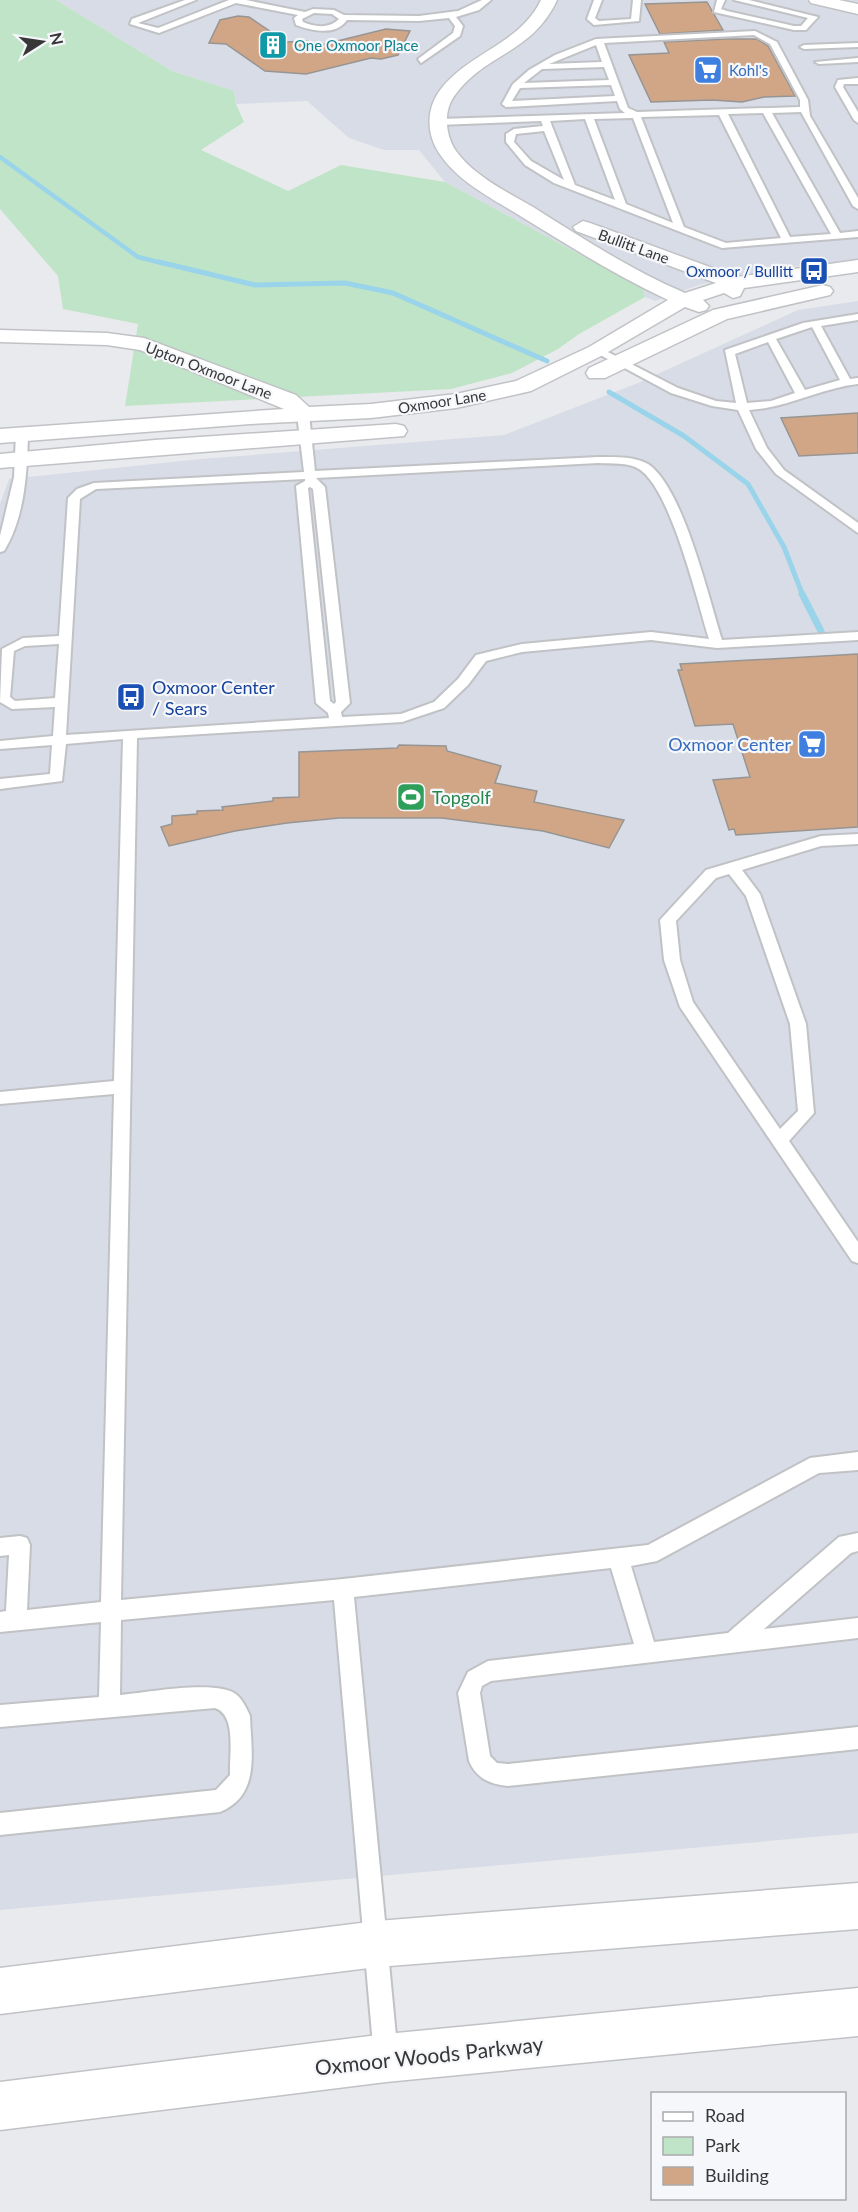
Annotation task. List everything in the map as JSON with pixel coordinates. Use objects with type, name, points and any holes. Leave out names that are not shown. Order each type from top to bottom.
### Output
[{"type":"street","points":[[438,123],[438,112],[445,95],[455,82],[470,68],[531,30],[546,10],[549,0]]},
{"type":"street","points":[[817,0],[858,9]]},
{"type":"street","name":"Bullitt Lane","points":[[438,123],[442,143],[455,161],[489,189],[576,242],[683,300],[725,313]]},
{"type":"street","name":"Bullitt Lane","points":[[508,200],[735,283]]},
{"type":"street","name":"Oxmoor Lane","points":[[11,435],[371,411],[456,401],[523,386],[596,350],[683,300],[735,283],[858,266]]},
{"type":"street","points":[[725,313],[735,283]]},
{"type":"street","name":"Oxmoor Lane","points":[[494,414],[573,386],[725,313],[806,293],[845,289]]},
{"type":"street","name":"Upton Oxmoor Lane","points":[[0,336],[107,339],[144,344],[288,400],[303,414]]},
{"type":"street","name":"Oxmoor Lane","points":[[11,460],[422,428]]},
{"type":"street","points":[[0,1991],[377,1944],[844,1908]]},
{"type":"street","name":"Oxmoor Woods Parkway","points":[[0,2106],[386,2058],[858,2012]]},
{"type":"lane","points":[[192,0],[135,21],[134,24],[159,31],[235,0],[304,14],[327,11],[342,16],[451,15],[479,8],[487,0]]},
{"type":"lane","points":[[598,0],[591,19],[597,23],[635,21],[637,0]]},
{"type":"lane","points":[[721,0],[717,10],[794,28],[803,28],[814,17],[806,13],[738,0]]},
{"type":"lane","points":[[304,14],[298,18],[299,23],[317,28],[338,25],[342,22],[342,16]]},
{"type":"lane","points":[[421,61],[457,34],[459,26],[451,15]]},
{"type":"lane","points":[[620,98],[506,104],[511,90],[543,67],[572,50],[599,41],[755,33],[765,36],[773,42],[804,100],[804,109],[858,206]]},
{"type":"lane","points":[[599,41],[624,109],[636,115],[681,231]]},
{"type":"lane","points":[[804,47],[858,45]]},
{"type":"lane","points":[[819,62],[858,60]]},
{"type":"lane","points":[[543,67],[608,64]]},
{"type":"lane","points":[[857,117],[839,87],[841,82],[858,81]]},
{"type":"lane","points":[[516,86],[614,82]]},
{"type":"lane","points":[[846,99],[858,99]]},
{"type":"lane","points":[[804,109],[589,117],[546,123],[514,132],[510,135],[510,142],[528,163],[571,187],[725,246],[858,234]]},
{"type":"lane","points":[[766,110],[837,236]]},
{"type":"lane","points":[[722,112],[787,241]]},
{"type":"lane","points":[[589,117],[622,207]]},
{"type":"lane","points":[[438,123],[546,123]]},
{"type":"lane","points":[[546,123],[571,187]]},
{"type":"lane","points":[[858,317],[815,324],[729,352],[742,406],[762,449],[780,472],[858,529]]},
{"type":"lane","points":[[596,350],[685,397],[709,404],[761,406],[834,382],[852,381],[815,324]]},
{"type":"lane","points":[[770,337],[801,393]]},
{"type":"lane","points":[[303,414],[311,479],[319,487],[343,703],[335,716]]},
{"type":"lane","points":[[0,548],[8,535],[11,435]]},
{"type":"lane","points":[[0,784],[57,778],[74,498],[81,490],[94,486],[311,479],[598,460],[644,467],[655,477],[670,501],[717,644]]},
{"type":"lane","points":[[311,479],[302,486],[323,703],[335,716]]},
{"type":"lane","points":[[0,745],[335,716],[402,718],[439,705],[463,682],[482,658],[522,648],[651,636],[717,644],[858,636]]},
{"type":"lane","points":[[61,702],[12,705],[3,698],[8,650],[23,642],[65,640]]},
{"type":"lane","points":[[109,1707],[129,734]]},
{"type":"lane","points":[[858,839],[821,841],[711,874],[668,920],[672,960],[686,1004],[778,1142],[858,1256]]},
{"type":"lane","points":[[732,867],[753,894],[798,1024],[806,1113],[778,1142]]},
{"type":"lane","points":[[0,1098],[122,1087]]},
{"type":"lane","points":[[0,1547],[20,1545],[8,1621],[343,1589],[650,1554],[817,1464],[858,1461]]},
{"type":"lane","points":[[732,1643],[846,1544],[858,1542]]},
{"type":"lane","points":[[618,1557],[646,1651]]},
{"type":"lane","points":[[343,1589],[386,2058]]},
{"type":"lane","points":[[858,1628],[488,1671],[475,1679],[469,1693],[480,1761],[492,1773],[508,1775],[858,1738]]},
{"type":"lane","points":[[0,1716],[215,1697],[230,1702],[239,1716],[241,1777],[232,1792],[220,1801],[0,1824]]},
{"type":"shaded area","points":[[56,0],[858,0],[858,263],[787,267],[699,285],[655,301],[645,297],[643,288],[445,182],[419,150],[384,150],[349,138],[307,101],[236,104],[234,91],[172,71]]},
{"type":"shaded area","points":[[858,301],[858,1833],[0,1910],[0,504],[9,479],[201,459],[504,435],[638,383],[798,310]]},
{"type":"green space","points":[[0,0],[56,0],[172,71],[234,91],[236,104],[244,122],[201,150],[288,191],[341,165],[445,182],[643,288],[645,297],[579,334],[558,349],[512,373],[451,389],[125,406],[138,324],[63,309],[58,276],[0,209]]},
{"type":"building","points":[[707,2],[723,30],[660,34],[645,4]]},
{"type":"building","name":"One Oxmoor Place","points":[[238,16],[249,17],[286,42],[306,41],[321,45],[386,29],[410,31],[398,55],[381,59],[371,58],[306,74],[265,71],[226,44],[209,43],[220,20]]},
{"type":"building","name":"Kohl's","points":[[757,39],[768,46],[795,96],[764,97],[742,102],[712,100],[651,102],[629,55],[669,53],[664,42]]},
{"type":"building","points":[[858,413],[858,453],[799,456],[781,418]]},
{"type":"building","name":"Oxmoor Center","points":[[858,654],[858,827],[736,835],[734,829],[729,830],[713,780],[750,777],[733,724],[695,726],[678,670],[682,670],[680,664]]},
{"type":"building","name":"Topgolf","points":[[399,745],[446,746],[447,751],[501,766],[495,783],[537,791],[534,802],[624,820],[609,848],[543,831],[442,818],[339,818],[287,823],[235,831],[169,846],[161,827],[172,824],[172,816],[197,814],[197,811],[223,810],[222,807],[273,801],[273,798],[299,797],[299,752],[397,748]]},
{"type":"waterway","points":[[0,157],[138,257],[166,264]]},
{"type":"waterway","points":[[159,262],[255,285],[345,283],[393,293],[547,361]]},
{"type":"waterway","points":[[609,392],[684,436],[748,484],[784,547],[803,596]]},
{"type":"waterway","points":[[803,596],[821,631]]},
{"type":"place","name":"One Oxmoor Place","points":[[273,45]]},
{"type":"place","name":"Kohl's","points":[[708,70]]},
{"type":"place","name":"Oxmoor / Bullitt","points":[[814,271]]},
{"type":"place","name":"Oxmoor Center / Sears","points":[[131,697]]},
{"type":"place","name":"Oxmoor Center","points":[[812,744]]},
{"type":"place","name":"Topgolf","points":[[411,797]]}]
